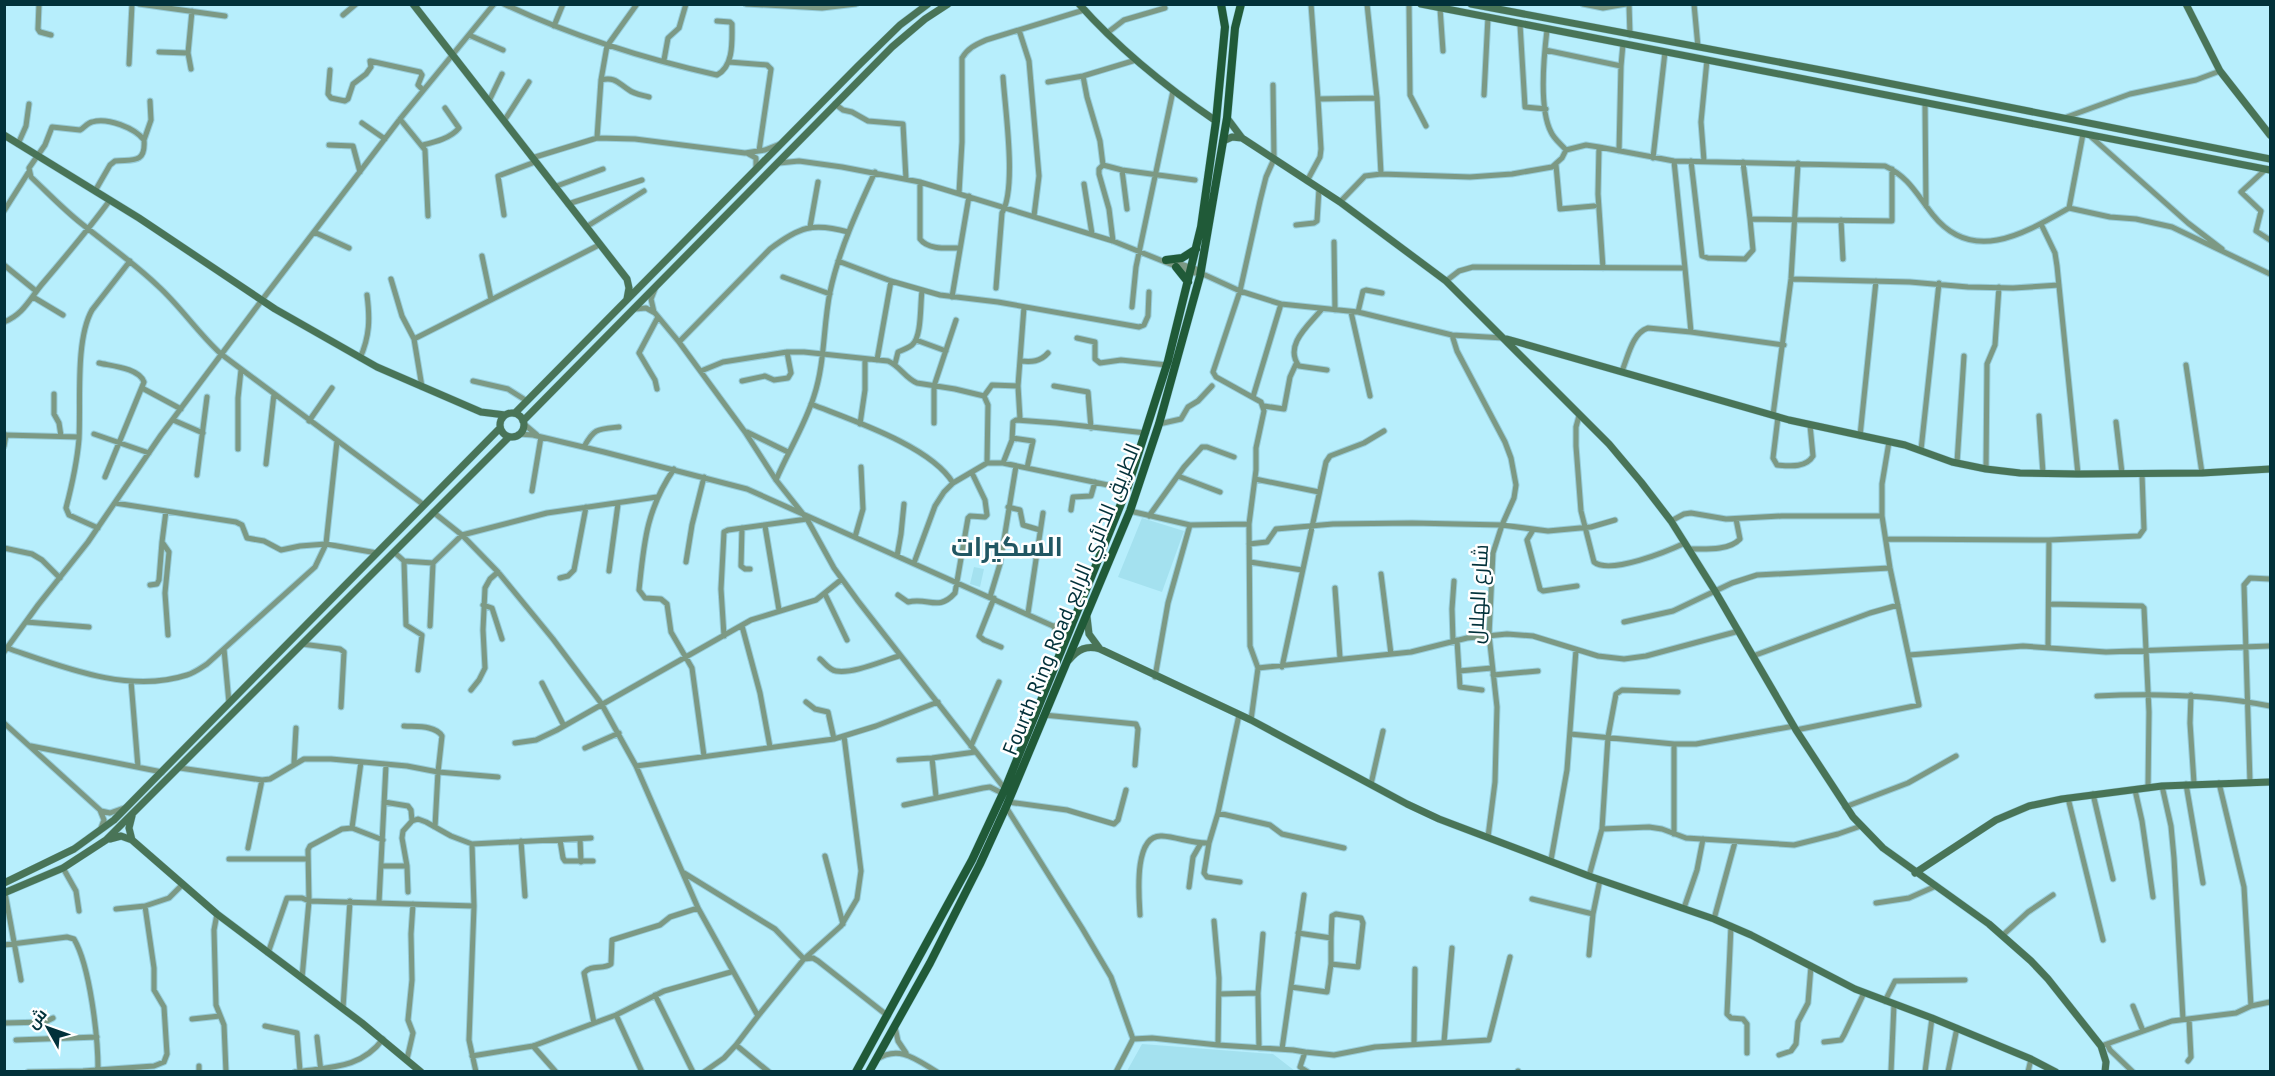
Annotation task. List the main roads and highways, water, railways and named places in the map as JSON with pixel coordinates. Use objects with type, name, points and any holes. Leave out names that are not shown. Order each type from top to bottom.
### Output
[{"type":"main road","points":[[413,4],[627,279],[629,288],[626,301]]},
{"type":"main road","points":[[481,412],[515,414],[858,66],[927,4]]},
{"type":"main road","points":[[4,135],[110,200],[275,309],[360,358],[481,412],[500,427],[503,434],[509,436],[519,434],[523,423],[835,104],[908,33],[948,4]]},
{"type":"main road","name":"Fourth Ring Road الطريق الدائري الرابع","points":[[868,1071],[930,963],[976,862],[1127,489],[1146,433],[1167,365],[1201,226],[1216,121],[1225,27],[1221,4]]},
{"type":"main road","name":"Fourth Ring Road الطريق الدائري الرابع","points":[[856,1071],[1007,805],[1130,511],[1159,424],[1202,274],[1227,118],[1235,28],[1241,4]]},
{"type":"main road","points":[[1421,4],[2269,169]]},
{"type":"main road","points":[[1471,4],[2271,159]]},
{"type":"main road","points":[[2186,4],[2220,71],[2271,135]]},
{"type":"main road","points":[[1082,7],[1136,60],[1173,91],[1216,121]]},
{"type":"main road","points":[[858,66],[866,74]]},
{"type":"main road","points":[[1993,115],[1995,105]]},
{"type":"main road","points":[[1227,118],[1242,138],[1340,202],[1446,281],[1615,452],[1671,521],[1739,631],[1795,728],[1845,807],[1860,826],[1915,873],[2003,935],[2048,979],[2104,1045],[2105,1071]]},
{"type":"main road","points":[[1223,141],[1232,136],[1242,138]]},
{"type":"main road","points":[[1162,259],[1182,258],[1196,249]]},
{"type":"main road","points":[[1176,267],[1188,282]]},
{"type":"main road","points":[[627,279],[637,282],[649,277]]},
{"type":"main road","points":[[1504,338],[1775,416],[1921,450],[1958,463],[1986,469],[2078,474],[2202,473],[2271,469]]},
{"type":"main road","points":[[515,414],[523,423]]},
{"type":"main road","points":[[4,883],[59,858],[99,833],[131,805],[500,427],[505,415]]},
{"type":"main road","points":[[5,893],[63,868],[106,840],[509,436]]},
{"type":"main road","points":[[1087,612],[1086,624],[1089,634],[1100,649]]},
{"type":"main road","points":[[1066,663],[1083,648],[1100,649],[1155,677],[1251,720],[1439,819],[1589,876],[1714,919],[1864,993],[1957,1028],[2056,1071]]},
{"type":"main road","points":[[265,667],[273,674]]},
{"type":"main road","points":[[1915,873],[2004,816],[2029,806],[2093,794],[2162,786],[2271,782]]},
{"type":"main road","points":[[132,816],[129,828],[132,840]]},
{"type":"main road","points":[[106,840],[121,836],[132,840],[217,914],[343,1008],[421,1071]]},
{"type":"district","name":"السكيرات","points":[[1007,546]]}]
